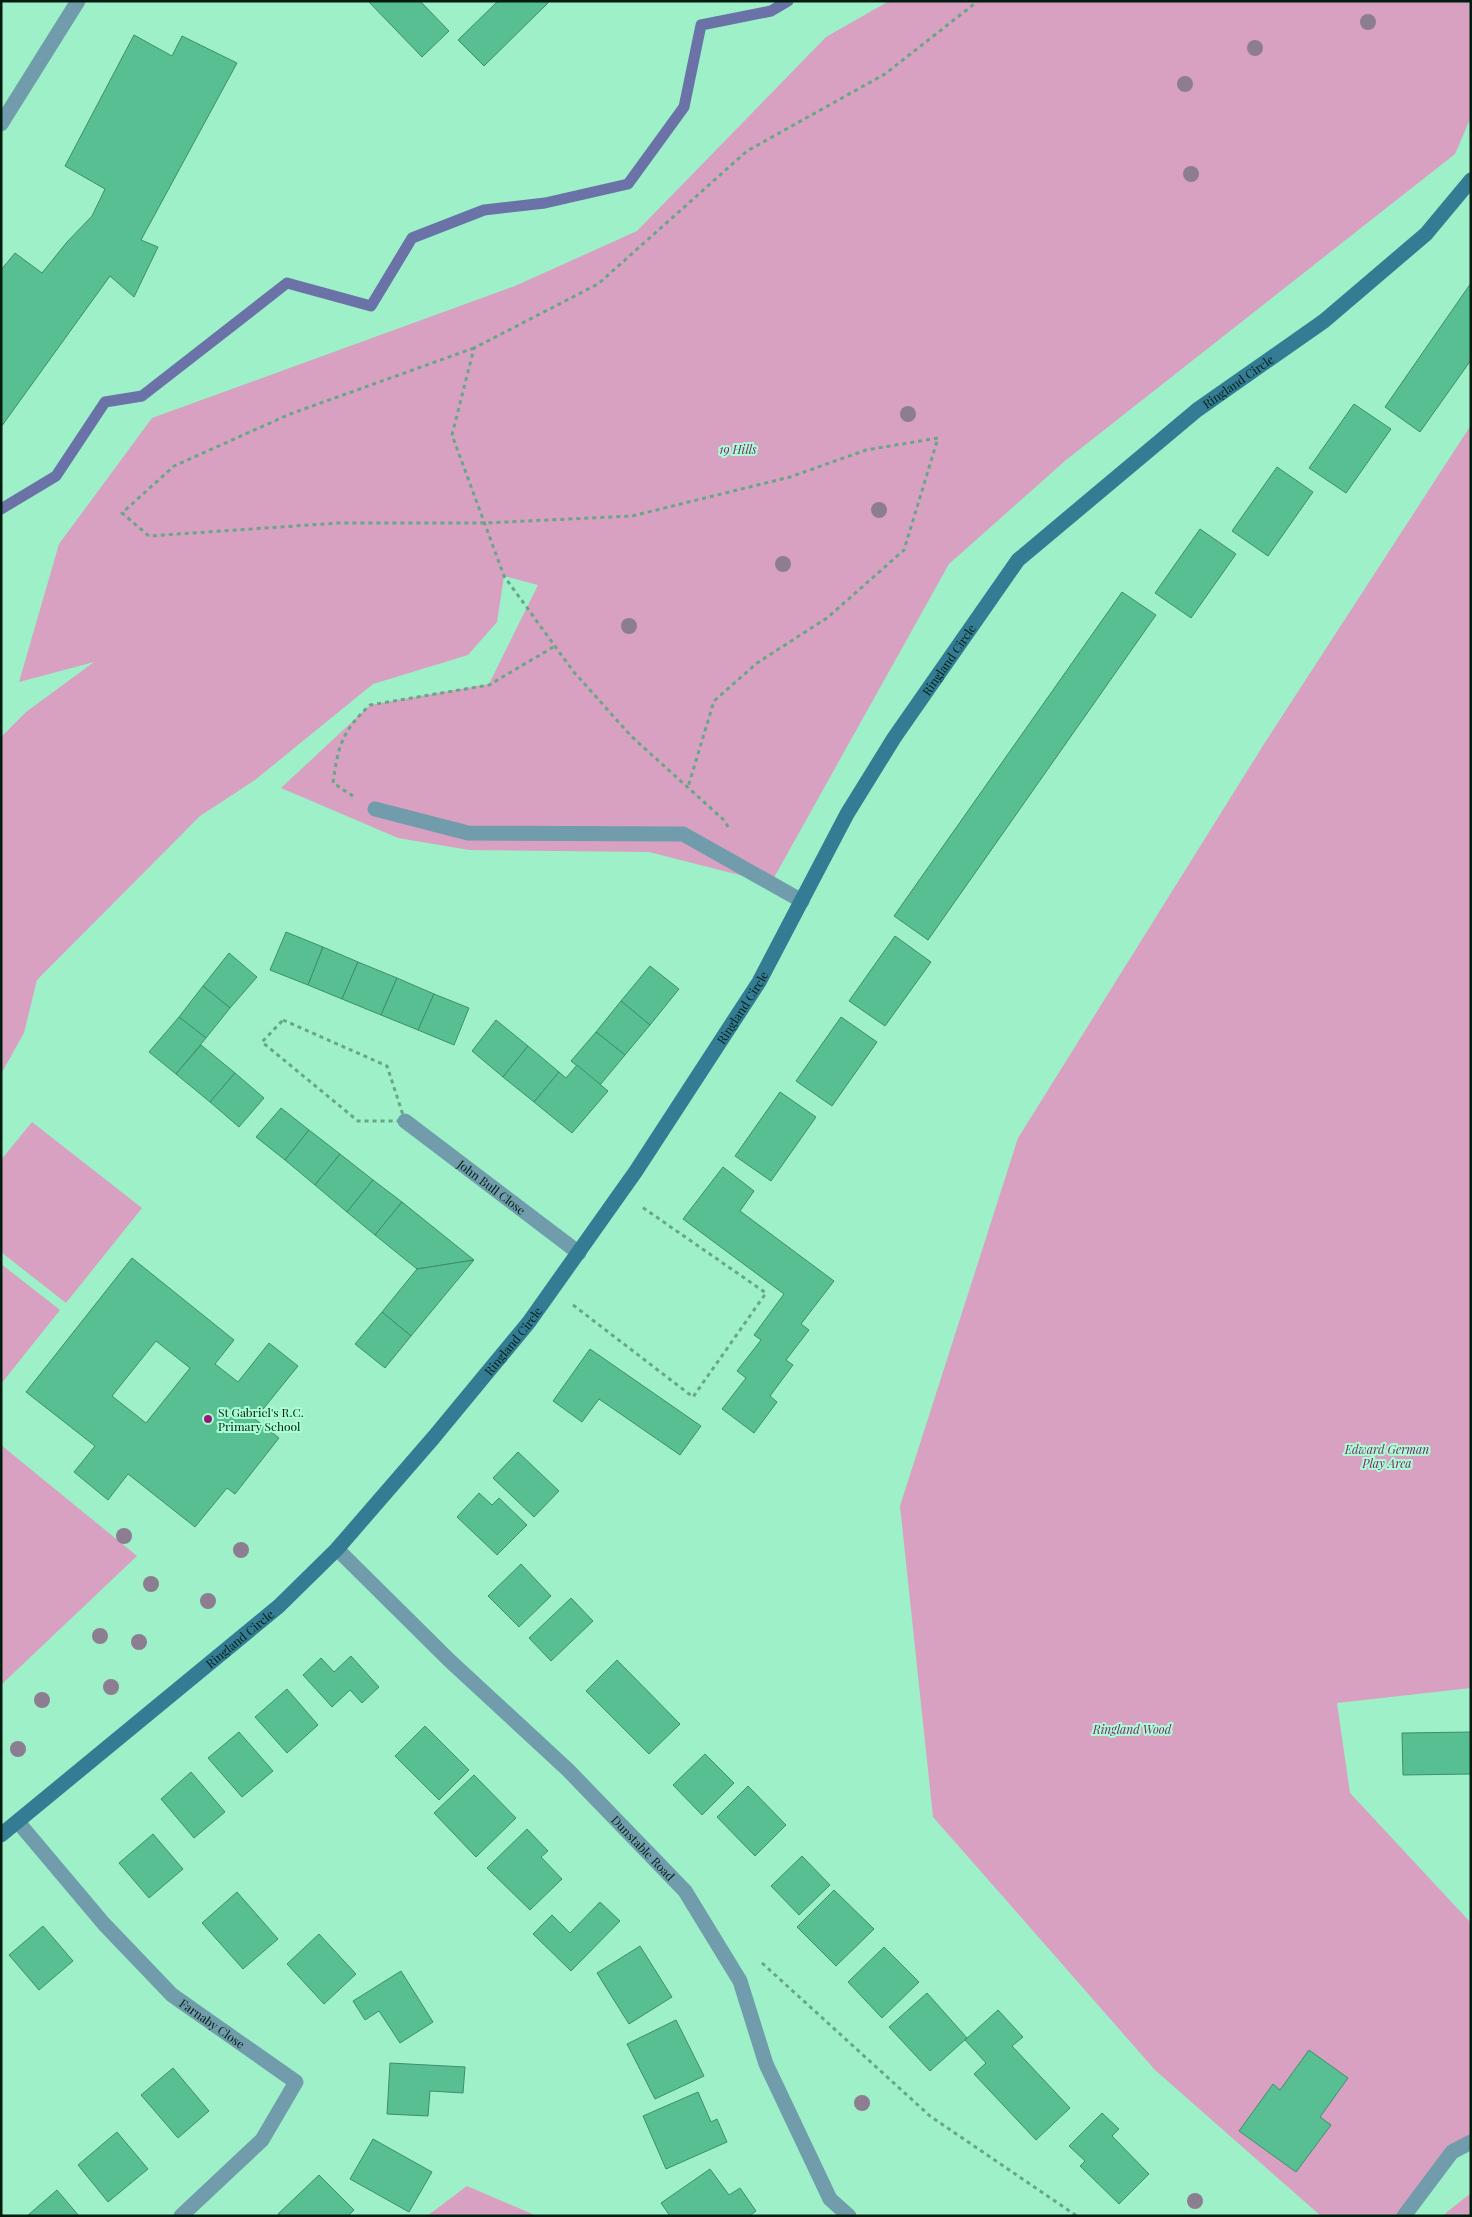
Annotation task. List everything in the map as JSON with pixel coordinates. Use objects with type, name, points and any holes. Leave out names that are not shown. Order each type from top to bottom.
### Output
[{"type":"street","points":[[1,124],[78,1]]},
{"type":"street","name":"Ringland Circle","points":[[1,1835],[279,1606],[337,1549],[441,1429],[529,1322],[621,1193],[759,982],[847,814],[894,738],[1018,560],[1197,410],[1331,314],[1426,234],[1471,180]]},
{"type":"street","points":[[375,809],[468,833],[684,834],[802,901]]},
{"type":"street","name":"John Bull Close","points":[[405,1121],[579,1252]]},
{"type":"street","name":"Dunstable Road","points":[[337,1549],[449,1660],[568,1770],[685,1891],[740,1981],[766,2064],[830,2199],[848,2216]]},
{"type":"street","name":"Farnaby Close","points":[[18,1822],[98,1917],[172,1995],[296,2082],[262,2140],[181,2216]]},
{"type":"street","points":[[1404,2216],[1452,2152],[1471,2142]]},
{"type":"path","points":[[688,787],[714,701],[757,663],[827,618],[904,550],[938,438],[866,450],[790,477],[632,516],[485,523],[338,523],[149,536],[122,513],[174,466],[290,414],[474,348],[598,284],[747,151],[885,74],[978,1]]},
{"type":"path","points":[[474,348],[452,435],[504,576],[573,671],[631,736],[725,821],[729,829]]},
{"type":"path","points":[[375,809],[333,783],[338,748],[356,718],[370,705],[489,684],[555,646]]},
{"type":"path","points":[[283,1020],[387,1066],[405,1121],[358,1120],[262,1042],[283,1020]]},
{"type":"path","points":[[553,1289],[693,1397],[766,1293],[621,1193]]},
{"type":"path","points":[[756,1957],[930,2116],[1077,2216]]},
{"type":"green space","name":"19 Hills","points":[[889,1],[1471,1],[1471,117],[1455,154],[1066,460],[949,564],[771,883],[649,852],[469,850],[398,838],[281,788],[370,705],[489,684],[538,585],[504,576],[497,622],[468,655],[373,684],[255,780],[200,816],[37,980],[24,1033],[1,1074],[1,737],[26,712],[94,662],[19,682],[59,544],[152,418],[515,286],[637,231],[826,37]]},
{"type":"green space","name":"Ringland Wood","points":[[1471,425],[1471,1688],[1337,1703],[1350,1793],[1471,1923],[1471,2142],[1404,2216],[1321,2216],[1155,2070],[933,1817],[900,1506],[1018,1138],[1264,744]]},
{"type":"green space","points":[[32,1122],[142,1208],[66,1303],[1,1252],[1,1160]]},
{"type":"green space","points":[[1,1264],[60,1310],[1,1384]]},
{"type":"green space","points":[[1,1445],[137,1556],[1,1685]]},
{"type":"green space","points":[[467,2186],[537,2216],[427,2216]]},
{"type":"green space","points":[[1471,2193],[1471,2216],[1444,2216],[1447,2212]]},
{"type":"building","points":[[368,1],[420,1],[449,31],[422,57]]},
{"type":"building","points":[[498,1],[550,1],[484,66],[458,40]]},
{"type":"building","points":[[134,35],[172,56],[182,36],[237,63],[141,240],[158,247],[134,297],[110,276],[1,427],[1,270],[15,253],[42,273],[67,242],[92,216],[105,189],[65,166]]},
{"type":"building","points":[[1471,283],[1471,360],[1420,432],[1385,407]]},
{"type":"building","points":[[1354,404],[1391,429],[1346,493],[1309,468]]},
{"type":"building","points":[[1277,467],[1313,492],[1268,556],[1232,531]]},
{"type":"building","points":[[1200,529],[1236,554],[1191,618],[1155,593]]},
{"type":"building","points":[[1122,592],[1156,615],[928,940],[894,916]]},
{"type":"building","points":[[286,932],[323,947],[308,985],[270,970]]},
{"type":"building","points":[[895,936],[931,962],[885,1026],[849,1001]]},
{"type":"building","points":[[323,947],[358,962],[342,999],[308,985]]},
{"type":"building","points":[[229,953],[257,977],[230,1008],[203,986]]},
{"type":"building","points":[[358,962],[397,978],[381,1015],[342,999]]},
{"type":"building","points":[[650,966],[679,989],[650,1025],[621,1001]]},
{"type":"building","points":[[397,978],[434,994],[418,1030],[381,1015]]},
{"type":"building","points":[[203,986],[230,1008],[206,1038],[179,1017]]},
{"type":"building","points":[[434,994],[469,1008],[454,1045],[418,1030]]},
{"type":"building","points":[[621,1001],[650,1025],[625,1055],[596,1032]]},
{"type":"building","points":[[179,1017],[206,1038],[176,1074],[149,1052]]},
{"type":"building","points":[[841,1017],[877,1042],[832,1106],[796,1081]]},
{"type":"building","points":[[496,1020],[528,1046],[503,1077],[472,1051]]},
{"type":"building","points":[[596,1032],[625,1055],[600,1085],[571,1061]]},
{"type":"building","points":[[201,1045],[235,1073],[210,1102],[176,1074]]},
{"type":"building","points":[[528,1046],[559,1072],[534,1102],[503,1077]]},
{"type":"building","points":[[577,1065],[608,1091],[572,1133],[534,1102],[559,1072],[566,1078]]},
{"type":"building","points":[[235,1073],[264,1098],[239,1127],[210,1102]]},
{"type":"building","points":[[780,1092],[816,1117],[771,1181],[735,1156]]},
{"type":"building","points":[[281,1108],[309,1130],[285,1160],[256,1137]]},
{"type":"building","points":[[309,1130],[340,1154],[315,1185],[285,1160]]},
{"type":"building","points":[[340,1154],[373,1180],[347,1212],[315,1185]]},
{"type":"building","points":[[723,1167],[754,1191],[740,1211],[834,1281],[801,1324],[809,1330],[786,1360],[793,1365],[770,1396],[777,1402],[754,1433],[722,1409],[746,1378],[737,1371],[761,1340],[754,1335],[784,1294],[683,1219]]},
{"type":"building","points":[[373,1180],[402,1202],[375,1235],[347,1212]]},
{"type":"building","points":[[402,1202],[474,1260],[417,1269],[375,1235]]},
{"type":"building","points":[[132,1258],[234,1340],[215,1364],[238,1382],[269,1343],[298,1366],[255,1419],[279,1438],[235,1494],[227,1488],[195,1527],[128,1474],[108,1500],[74,1472],[95,1446],[26,1392]],"holes":[[[156,1341],[190,1368],[146,1423],[112,1396]]]},
{"type":"building","points":[[474,1260],[411,1336],[382,1312],[417,1269]]},
{"type":"building","points":[[382,1312],[411,1336],[385,1368],[355,1344]]},
{"type":"building","points":[[590,1349],[701,1426],[680,1455],[599,1399],[582,1422],[553,1401]]},
{"type":"building","points":[[518,1452],[559,1491],[534,1517],[493,1478]]},
{"type":"building","points":[[479,1493],[492,1505],[499,1498],[527,1525],[497,1555],[457,1517]]},
{"type":"building","points":[[521,1564],[551,1596],[519,1627],[488,1596]]},
{"type":"building","points":[[571,1598],[593,1621],[551,1661],[529,1638]]},
{"type":"building","points":[[351,1656],[379,1687],[362,1703],[350,1690],[332,1707],[303,1675],[321,1658],[334,1672]]},
{"type":"building","points":[[617,1660],[680,1724],[649,1754],[586,1691]]},
{"type":"building","points":[[287,1689],[318,1725],[287,1753],[255,1717]]},
{"type":"building","points":[[425,1726],[469,1770],[439,1800],[395,1756]]},
{"type":"building","points":[[239,1732],[273,1771],[242,1797],[208,1758]]},
{"type":"building","points":[[1471,1732],[1471,1774],[1403,1775],[1402,1733]]},
{"type":"building","points":[[705,1754],[734,1783],[702,1815],[673,1785]]},
{"type":"building","points":[[191,1772],[225,1812],[194,1838],[161,1799]]},
{"type":"building","points":[[474,1775],[516,1818],[476,1857],[434,1813]]},
{"type":"building","points":[[748,1786],[786,1825],[755,1856],[717,1817]]},
{"type":"building","points":[[527,1829],[548,1851],[541,1857],[562,1879],[530,1910],[487,1868]]},
{"type":"building","points":[[153,1834],[183,1869],[149,1898],[119,1863]]},
{"type":"building","points":[[802,1856],[830,1885],[799,1915],[771,1886]]},
{"type":"building","points":[[834,1890],[874,1929],[836,1966],[797,1927]]},
{"type":"building","points":[[237,1892],[278,1939],[243,1969],[202,1923]]},
{"type":"building","points":[[600,1902],[620,1921],[571,1971],[533,1934],[552,1915],[570,1933]]},
{"type":"building","points":[[43,1926],[73,1961],[39,1990],[9,1955]]},
{"type":"building","points":[[319,1934],[356,1974],[324,2004],[287,1964]]},
{"type":"building","points":[[640,1946],[672,1997],[629,2024],[597,1973]]},
{"type":"building","points":[[884,1947],[919,1982],[882,2018],[848,1982]]},
{"type":"building","points":[[401,1971],[433,2022],[400,2043],[379,2011],[365,2020],[353,2001]]},
{"type":"building","points":[[927,1993],[967,2038],[930,2071],[889,2027]]},
{"type":"building","points":[[998,2010],[1023,2037],[1012,2046],[1070,2108],[1036,2140],[974,2074],[986,2063],[965,2040]]},
{"type":"building","points":[[676,2020],[704,2076],[655,2099],[627,2044]]},
{"type":"building","points":[[1309,2050],[1348,2078],[1320,2117],[1331,2125],[1296,2172],[1239,2131],[1273,2084],[1280,2090]]},
{"type":"building","points":[[390,2063],[465,2067],[463,2093],[430,2091],[428,2116],[387,2114]]},
{"type":"building","points":[[173,2068],[209,2111],[178,2138],[141,2095]]},
{"type":"building","points":[[698,2092],[711,2122],[717,2119],[727,2142],[666,2169],[643,2116]]},
{"type":"building","points":[[1102,2113],[1119,2129],[1112,2136],[1149,2174],[1119,2204],[1080,2166],[1085,2161],[1069,2146]]},
{"type":"building","points":[[117,2132],[148,2169],[108,2202],[78,2165]]},
{"type":"building","points":[[373,2139],[432,2172],[409,2212],[350,2179]]},
{"type":"building","points":[[710,2169],[729,2195],[740,2188],[756,2211],[749,2216],[670,2216],[661,2203]]},
{"type":"building","points":[[319,2175],[354,2210],[348,2216],[280,2216],[278,2214]]},
{"type":"building","points":[[57,2190],[79,2216],[27,2216]]},
{"type":"waterway","points":[[1,509],[56,476],[105,402],[142,396],[287,283],[371,306],[412,238],[484,210],[545,203],[628,184],[684,107],[701,25],[771,11],[788,1]]},
{"type":"place","name":"St Gabriel's R.C. Primary School","points":[[208,1419]]},
{"type":"park label","name":"Edward German Play Area","points":[[1387,1456]]}]
